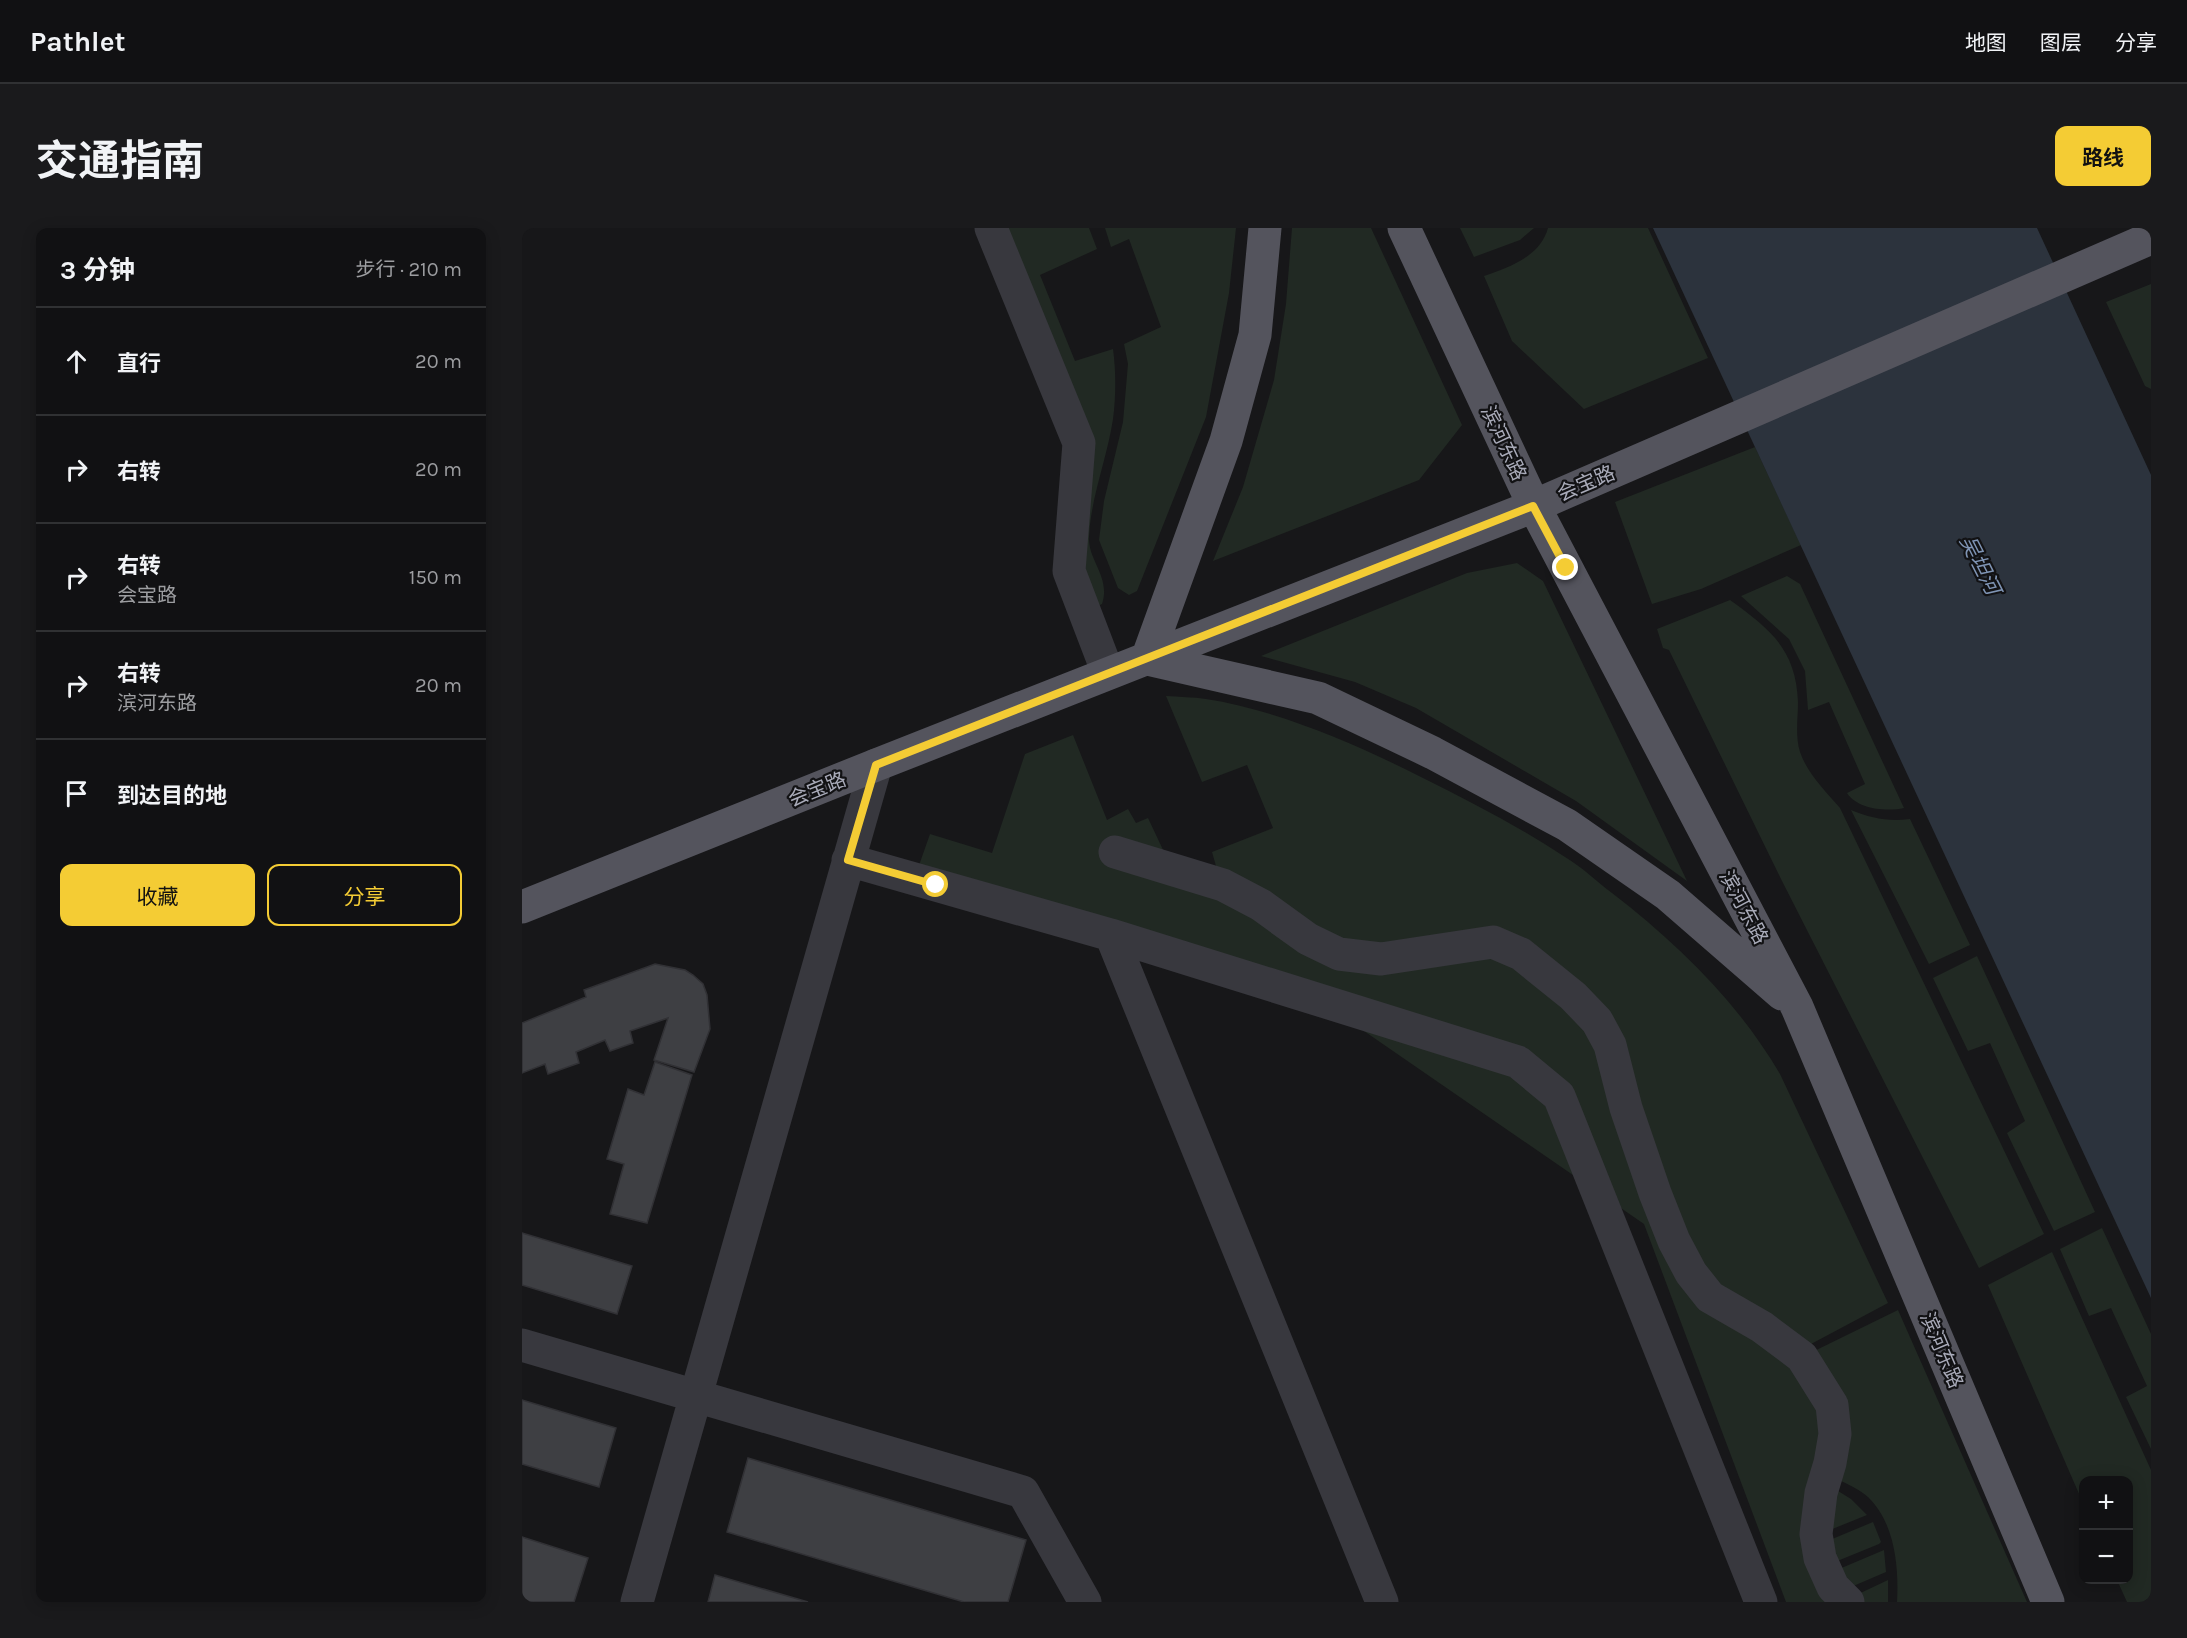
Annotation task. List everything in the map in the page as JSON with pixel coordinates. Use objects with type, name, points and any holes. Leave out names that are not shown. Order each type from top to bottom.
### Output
[{"type":"main road","points":[[1265,228],[1255,336],[1226,441],[1147,658],[1318,698],[1433,753],[1567,825],[1668,895],[1797,1006]]},
{"type":"main road","name":"滨河东路","points":[[1404,228],[1533,506],[1797,1006],[2048,1602]]},
{"type":"main road","name":"会宝路","points":[[522,907],[1533,506],[2151,238]]},
{"type":"lane","points":[[991,228],[1079,443],[1069,571],[1108,674]]},
{"type":"lane","points":[[637,1602],[876,765]]},
{"type":"lane","points":[[1115,852],[1223,885],[1261,906],[1308,939],[1339,954],[1381,959],[1493,942],[1521,954],[1574,996],[1597,1021],[1610,1045],[1626,1108],[1655,1193],[1674,1241],[1691,1273],[1710,1297],[1762,1327],[1802,1357],[1832,1405],[1835,1434],[1830,1463],[1821,1493],[1816,1534],[1820,1558],[1833,1587],[1848,1602]]},
{"type":"lane","points":[[848,860],[1111,935],[1518,1062],[1559,1096],[1761,1602]]},
{"type":"lane","points":[[1111,935],[1382,1602]]},
{"type":"lane","points":[[522,1344],[1023,1492],[1085,1602]]},
{"type":"shaded area","points":[[1006,228],[1089,228],[1097,249],[1040,275],[1075,361],[1113,349],[1115,401],[1113,419],[1093,507],[1089,537],[1092,554],[1102,577],[1104,594],[1102,604],[1091,609],[1076,569],[1085,436]]},
{"type":"shaded area","points":[[1105,228],[1236,228],[1229,293],[1206,417],[1137,591],[1129,595],[1118,588],[1099,540],[1104,501],[1123,422],[1128,364],[1124,344],[1161,327],[1129,239],[1111,247]]},
{"type":"shaded area","points":[[1292,228],[1371,228],[1462,425],[1419,480],[1213,561],[1243,487],[1274,380],[1286,304]]},
{"type":"shaded area","points":[[1460,228],[1534,228],[1520,240],[1474,257]]},
{"type":"shaded area","points":[[1548,228],[1648,228],[1708,358],[1584,409],[1512,341],[1484,276],[1513,265],[1531,254],[1544,238]]},
{"type":"shaded area","points":[[2151,284],[2151,389],[2145,386],[2106,302]]},
{"type":"shaded area","points":[[1755,447],[1801,545],[1701,589],[1652,604],[1615,502]]},
{"type":"shaded area","points":[[1517,563],[1543,581],[1687,881],[1576,801],[1416,708],[1355,682],[1261,656],[1467,573]]},
{"type":"shaded area","points":[[1787,576],[1800,584],[1904,808],[1889,810],[1872,808],[1858,803],[1847,793],[1865,784],[1829,702],[1808,710],[1805,671],[1789,639],[1741,596]]},
{"type":"shaded area","points":[[1730,600],[1769,631],[1786,654],[1796,684],[1798,740],[1803,760],[1817,782],[1840,808],[2044,1234],[1979,1268],[1782,881],[1669,650],[1663,648],[1657,629]]},
{"type":"shaded area","points":[[1166,696],[1201,698],[1233,704],[1289,720],[1372,753],[1459,796],[1531,835],[1577,865],[1636,912],[1705,975],[1745,1022],[1780,1074],[1888,1303],[1796,1352],[1802,1357],[1898,1310],[2027,1602],[1897,1602],[1896,1560],[1890,1532],[1884,1519],[1864,1493],[1827,1474],[1821,1493],[1848,1602],[1786,1602],[1644,1224],[1335,1011],[910,891],[930,834],[992,853],[1025,754],[1073,735],[1107,820],[1128,809],[1136,823],[1148,818],[1165,854],[1216,866],[1212,852],[1273,828],[1247,765],[1202,782]]},
{"type":"shaded area","points":[[1851,810],[1880,819],[1910,819],[1970,945],[1929,964]]},
{"type":"shaded area","points":[[1977,956],[2095,1212],[2054,1231],[2007,1133],[2025,1121],[1990,1043],[1968,1051],[1933,978]]},
{"type":"shaded area","points":[[2102,1228],[2151,1334],[2151,1449],[2126,1397],[2147,1386],[2111,1308],[2089,1316],[2060,1249]]},
{"type":"shaded area","points":[[2052,1252],[2151,1470],[2151,1602],[2127,1602],[2119,1584],[2133,1584],[2133,1476],[2079,1476],[2079,1494],[1988,1285]]},
{"type":"shaded area","points":[[1830,1486],[1851,1499],[1867,1515],[1825,1532]]},
{"type":"shaded area","points":[[1873,1522],[1881,1542],[1879,1544],[1830,1564],[1825,1542]]},
{"type":"shaded area","points":[[1884,1550],[1886,1572],[1844,1590],[1832,1572]]},
{"type":"shaded area","points":[[1888,1580],[1888,1602],[1853,1602],[1850,1598]]},
{"type":"water","name":"吴坦河","points":[[1653,228],[2037,228],[2151,475],[2151,1298]]},
{"type":"building","points":[[655,964],[685,970],[703,984],[707,995],[710,1029],[694,1072],[654,1060],[668,1018],[630,1031],[633,1043],[610,1051],[605,1040],[576,1052],[579,1063],[548,1074],[545,1064],[522,1073],[522,1023],[586,997],[584,990]]},
{"type":"building","points":[[655,1062],[692,1075],[647,1223],[610,1214],[624,1164],[607,1159],[628,1089],[644,1095]]},
{"type":"building","points":[[522,1233],[632,1266],[617,1314],[522,1285]]},
{"type":"building","points":[[522,1400],[616,1428],[599,1487],[522,1464]]},
{"type":"building","points":[[748,1458],[1026,1540],[1008,1602],[964,1602],[727,1532]]},
{"type":"building","points":[[522,1537],[588,1558],[574,1602],[522,1602]]},
{"type":"building","points":[[715,1575],[808,1602],[708,1602]]},
{"type":"route","points":[[936,885],[848,860],[876,765],[1533,506],[1566,568]]}]
